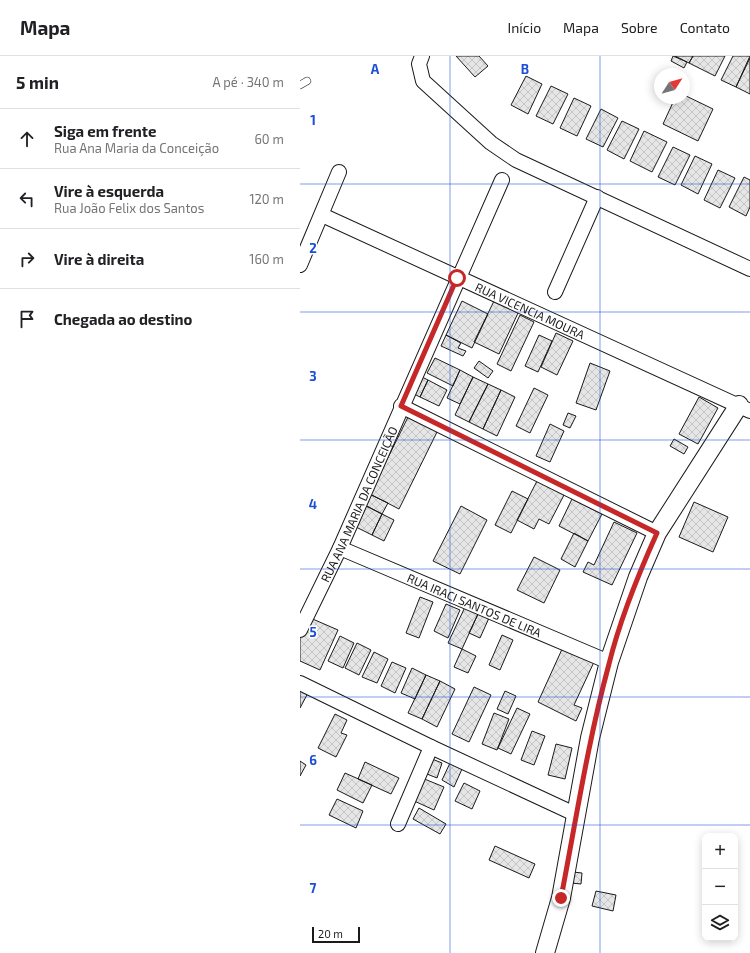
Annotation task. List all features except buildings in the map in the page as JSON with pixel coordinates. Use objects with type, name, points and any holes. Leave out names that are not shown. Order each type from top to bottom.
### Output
[{"type":"street","points":[[422,56],[419,64],[423,81],[491,143],[516,160],[750,269]]},
{"type":"street","points":[[300,265],[339,172]]},
{"type":"street","name":"RUA ANA MARIA DA CONCEIÇÃO","points":[[300,630],[340,548],[457,278],[502,180]]},
{"type":"street","points":[[555,292],[597,197]]},
{"type":"street","name":"RUA VICENCIA MOURA","points":[[322,215],[744,408]]},
{"type":"street","points":[[401,406],[657,533]]},
{"type":"street","points":[[545,953],[561,898],[590,738],[609,662],[638,577],[657,533],[744,408]]},
{"type":"street","name":"RUA IRACI SANTOS DE LIRA","points":[[340,548],[609,662]]},
{"type":"street","points":[[300,683],[431,747],[577,815]]},
{"type":"street","points":[[398,824],[431,747]]},
{"type":"lane","points":[[300,85],[307,80]]},
{"type":"route","points":[[457,278],[401,406],[657,533],[638,577],[609,662],[590,738],[561,898]]}]
